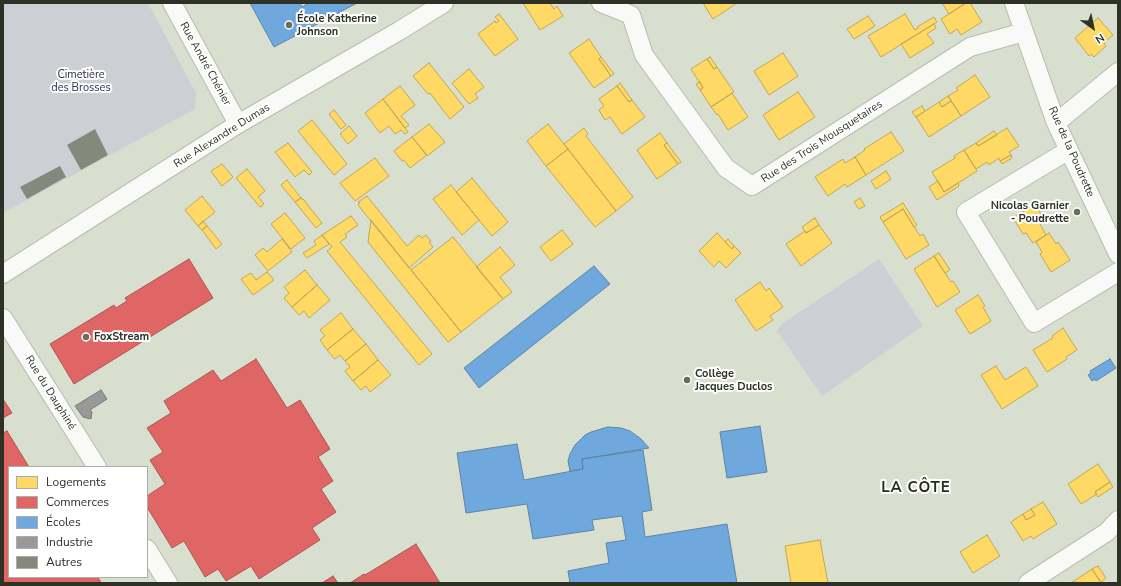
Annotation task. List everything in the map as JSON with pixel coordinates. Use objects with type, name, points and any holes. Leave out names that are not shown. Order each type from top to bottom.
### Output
[{"type":"street","name":"Rue André Chénier","points":[[172,3],[238,124]]},
{"type":"street","name":"Rue Alexandre Dumas","points":[[3,274],[238,124],[400,31],[444,3]]},
{"type":"street","name":"Rue des Trois Mousquetaires","points":[[601,3],[636,9],[644,55],[726,168],[752,186],[970,47],[1024,32]]},
{"type":"street","name":"Rue de la Poudrette","points":[[1014,3],[1056,123],[1118,254]]},
{"type":"street","points":[[1056,123],[1118,72]]},
{"type":"street","points":[[1069,150],[966,212],[1034,323],[1118,272]]},
{"type":"street","name":"Rue du Dauphiné","points":[[3,318],[96,466]]},
{"type":"street","points":[[1028,583],[1107,532],[1118,520]]},
{"type":"street","points":[[148,551],[168,583]]},
{"type":"green space","name":"Cimetière des Brosses","points":[[3,3],[148,3],[196,93],[195,109],[3,213]]},
{"type":"green space","points":[[879,259],[923,326],[822,396],[777,331],[783,323]]},
{"type":"building: Logements","points":[[523,3],[550,3],[554,9],[557,6],[563,16],[540,30]]},
{"type":"building: Logements","points":[[703,3],[737,3],[713,19]]},
{"type":"building: Logements","points":[[942,3],[966,3],[949,14]]},
{"type":"building: Logements","points":[[966,3],[970,3],[982,22],[961,35],[957,29],[950,34],[941,19]]},
{"type":"building: Logements","points":[[499,14],[518,39],[495,56],[478,34],[495,21],[496,23],[499,21],[495,17]]},
{"type":"building: Logements","points":[[905,14],[915,30],[918,28],[917,27],[934,17],[937,22],[881,57],[868,36]]},
{"type":"building: Logements","points":[[868,16],[875,26],[854,39],[847,29]]},
{"type":"building: Logements","points":[[1098,18],[1113,35],[1104,43],[1106,46],[1094,57],[1091,54],[1089,56],[1075,38]]},
{"type":"building: Logements","points":[[934,24],[936,28],[927,34],[934,43],[910,58],[901,44]]},
{"type":"building: Logements","points":[[589,39],[601,57],[599,59],[611,76],[594,88],[569,53]]},
{"type":"building: Logements","points":[[783,53],[798,76],[769,95],[754,71]]},
{"type":"building: Logements","points":[[601,57],[614,74],[611,76],[599,59]]},
{"type":"building: Logements","points":[[710,57],[717,67],[714,69],[707,59]]},
{"type":"building: Logements","points":[[707,59],[714,69],[717,67],[734,92],[711,107],[700,90],[703,88],[691,69]]},
{"type":"building: Logements","points":[[429,63],[464,107],[450,119],[430,93],[428,94],[413,76]]},
{"type":"building: Logements","points":[[469,69],[484,87],[475,94],[478,98],[469,104],[452,83]]},
{"type":"building: Logements","points":[[975,75],[990,97],[961,116],[948,96],[958,90],[956,88]]},
{"type":"building: Logements","points":[[700,82],[703,88],[700,90],[696,84]]},
{"type":"building: Logements","points":[[620,83],[632,100],[629,102],[617,86]]},
{"type":"building: Logements","points":[[400,86],[415,105],[401,116],[409,125],[405,128],[383,99]]},
{"type":"building: Logements","points":[[617,86],[629,102],[632,100],[645,117],[622,134],[610,117],[605,120],[599,110],[604,106],[599,99]]},
{"type":"building: Logements","points":[[798,92],[815,117],[779,140],[763,115]]},
{"type":"building: Logements","points":[[732,93],[748,117],[728,130],[718,114],[717,115],[711,107]]},
{"type":"building: Logements","points":[[948,96],[951,101],[942,107],[939,102]]},
{"type":"building: Logements","points":[[383,99],[408,132],[405,134],[401,130],[395,134],[389,126],[380,133],[365,113]]},
{"type":"building: Logements","points":[[951,101],[961,116],[929,137],[916,117],[939,102],[942,107]]},
{"type":"building: Logements","points":[[922,106],[925,111],[916,117],[912,112]]},
{"type":"building: Logements","points":[[334,110],[346,125],[341,129],[329,114]]},
{"type":"building: Logements","points":[[312,120],[347,164],[334,175],[298,131]]},
{"type":"building: Logements","points":[[429,124],[445,142],[427,156],[412,137]]},
{"type":"building: Logements","points":[[548,124],[568,149],[546,166],[527,141]]},
{"type":"building: Logements","points":[[349,126],[357,136],[348,144],[340,134]]},
{"type":"building: Logements","points":[[584,128],[588,134],[586,136],[633,197],[616,211],[564,144]]},
{"type":"building: Logements","points":[[1007,128],[1019,146],[1009,152],[1011,155],[1000,161],[999,158],[989,165],[987,162],[976,169],[964,150],[976,143],[978,146]]},
{"type":"building: Logements","points":[[994,131],[997,135],[978,146],[976,143]]},
{"type":"building: Logements","points":[[891,132],[904,151],[866,175],[855,157],[865,150],[864,149]]},
{"type":"building: Logements","points":[[660,133],[667,143],[664,145],[678,164],[657,179],[637,150]]},
{"type":"building: Logements","points":[[412,137],[427,155],[410,168],[394,151]]},
{"type":"building: Logements","points":[[288,143],[312,172],[309,175],[304,170],[295,177],[275,152]]},
{"type":"building: Logements","points":[[667,143],[681,162],[678,164],[664,145]]},
{"type":"building: Logements","points":[[568,149],[616,211],[595,227],[546,166]]},
{"type":"building: Logements","points":[[964,150],[977,171],[944,192],[932,172],[955,158],[954,156]]},
{"type":"building: Logements","points":[[1011,155],[1012,158],[1002,164],[1000,161]]},
{"type":"building: Logements","points":[[855,157],[866,175],[847,187],[845,184],[828,196],[815,177],[843,159],[845,163]]},
{"type":"building: Logements","points":[[375,158],[389,176],[355,201],[340,183]]},
{"type":"building: Logements","points":[[222,164],[233,177],[222,186],[211,171]]},
{"type":"building: Logements","points":[[247,169],[265,191],[258,197],[264,204],[260,207],[236,178]]},
{"type":"building: Logements","points":[[886,171],[891,179],[876,189],[871,181]]},
{"type":"building: Logements","points":[[472,178],[508,222],[492,236],[456,192]]},
{"type":"building: Logements","points":[[287,180],[301,198],[295,202],[281,185]]},
{"type":"building: Logements","points":[[938,181],[944,192],[958,183],[959,186],[937,200],[929,187]]},
{"type":"building: Logements","points":[[451,185],[479,220],[462,235],[433,199]]},
{"type":"building: Logements","points":[[202,196],[215,212],[198,226],[185,210]]},
{"type":"building: Logements","points":[[367,196],[407,246],[419,235],[422,238],[426,235],[431,241],[429,242],[433,247],[409,268],[358,205],[360,203],[358,202]]},
{"type":"building: Logements","points":[[301,198],[322,223],[316,228],[295,202]]},
{"type":"building: Logements","points":[[860,198],[865,206],[859,209],[854,202]]},
{"type":"building: Logements","points":[[903,203],[917,225],[914,227],[903,209],[883,222],[880,217]]},
{"type":"building: Logements","points":[[1035,204],[1045,221],[1040,224],[1046,235],[1033,243],[1026,233],[1023,234],[1013,218]]},
{"type":"building: Logements","points":[[903,209],[920,236],[923,234],[929,245],[906,259],[883,222]]},
{"type":"building: Logements","points":[[285,213],[305,238],[291,249],[271,224]]},
{"type":"building: Logements","points":[[351,216],[358,225],[345,234],[347,237],[340,242],[432,354],[419,365],[327,251],[332,247],[322,235]]},
{"type":"building: Logements","points":[[815,218],[819,225],[806,233],[802,227]]},
{"type":"building: Logements","points":[[371,220],[461,332],[448,342],[368,242]]},
{"type":"building: Logements","points":[[203,221],[207,226],[202,230],[198,226]]},
{"type":"building: Logements","points":[[819,225],[832,243],[801,266],[786,244],[805,231],[806,233]]},
{"type":"building: Logements","points":[[207,226],[222,244],[216,249],[202,230]]},
{"type":"building: Logements","points":[[562,230],[573,244],[551,261],[540,247]]},
{"type":"building: Logements","points":[[717,233],[732,249],[734,246],[741,253],[726,268],[719,261],[714,267],[699,251]]},
{"type":"building: Logements","points":[[1049,233],[1056,244],[1058,242],[1070,260],[1051,272],[1040,254],[1042,252],[1036,242]]},
{"type":"building: Logements","points":[[322,235],[329,244],[307,258],[303,253],[316,245],[314,241]]},
{"type":"building: Logements","points":[[453,237],[503,299],[461,332],[411,270]]},
{"type":"building: Logements","points":[[282,239],[292,252],[268,271],[255,255],[263,248],[267,252]]},
{"type":"building: Logements","points":[[728,239],[734,246],[732,249],[725,242]]},
{"type":"building: Logements","points":[[500,247],[515,265],[500,277],[512,292],[503,299],[476,267]]},
{"type":"building: Logements","points":[[939,253],[950,270],[945,273],[934,256]]},
{"type":"building: Logements","points":[[934,256],[951,282],[953,281],[960,292],[937,307],[914,269]]},
{"type":"building: Logements","points":[[305,270],[317,285],[292,307],[284,298],[289,293],[284,287]]},
{"type":"building: Logements","points":[[267,272],[274,280],[253,295],[241,279],[251,273],[256,280]]},
{"type":"building: Logements","points":[[760,282],[766,291],[769,288],[783,307],[770,316],[773,320],[756,331],[735,300]]},
{"type":"building: Logements","points":[[317,285],[330,300],[309,318],[304,311],[299,315],[292,307]]},
{"type":"building: Logements","points":[[978,295],[985,306],[983,307],[991,321],[970,334],[955,310]]},
{"type":"building: Logements","points":[[341,313],[353,329],[327,350],[320,340],[325,336],[320,330]]},
{"type":"building: Logements","points":[[1063,328],[1077,350],[1066,357],[1067,359],[1047,372],[1033,350],[1053,338],[1052,336]]},
{"type":"building: Logements","points":[[353,329],[366,344],[345,361],[340,355],[335,359],[327,350]]},
{"type":"building: Logements","points":[[366,344],[378,360],[353,381],[345,371],[350,367],[345,361]]},
{"type":"building: Logements","points":[[378,360],[391,375],[370,392],[366,386],[361,390],[353,381]]},
{"type":"building: Logements","points":[[996,366],[1005,380],[1026,367],[1038,386],[1002,409],[981,375]]},
{"type":"building: Logements","points":[[1098,464],[1110,482],[1095,492],[1097,494],[1081,504],[1068,484]]},
{"type":"building: Logements","points":[[1110,482],[1113,487],[1098,497],[1095,492]]},
{"type":"building: Logements","points":[[1043,502],[1057,524],[1033,539],[1031,536],[1023,541],[1011,522],[1023,514],[1026,520],[1035,515],[1031,509]]},
{"type":"building: Logements","points":[[1031,509],[1035,515],[1026,520],[1023,514]]},
{"type":"building: Logements","points":[[987,535],[1000,556],[973,573],[960,552]]},
{"type":"building: Logements","points":[[820,540],[828,583],[791,583],[785,546]]},
{"type":"building: Logements","points":[[1098,566],[1106,578],[1101,582],[1092,569]]},
{"type":"building: Logements","points":[[1092,569],[1101,583],[1071,583]]},
{"type":"building: Commerces","points":[[189,259],[213,298],[74,384],[50,344],[114,305],[116,308],[127,301],[125,298]]},
{"type":"building: Commerces","points":[[256,359],[287,408],[300,400],[330,449],[318,457],[333,481],[321,489],[336,512],[312,528],[320,540],[259,579],[251,566],[226,581],[218,569],[205,577],[184,541],[172,548],[148,509],[148,495],[165,484],[150,460],[163,452],[147,428],[171,413],[164,401],[213,370],[221,381]]},
{"type":"building: Commerces","points":[[3,399],[12,413],[3,418]]},
{"type":"building: Commerces","points":[[7,431],[28,466],[8,466],[8,578],[98,578],[101,583],[3,583],[3,433]]},
{"type":"building: Commerces","points":[[416,544],[440,583],[350,583],[364,574],[365,575]]},
{"type":"building: Commerces","points":[[333,576],[338,583],[322,583]]},
{"type":"building: Écoles","name":"École Katherine Johnson","points":[[250,3],[300,3],[302,7],[309,3],[357,3],[274,47]]},
{"type":"building: Écoles","points":[[594,266],[610,284],[479,388],[464,368]]},
{"type":"building: Écoles","points":[[1110,359],[1116,368],[1096,381],[1095,379],[1092,381],[1088,375],[1091,373],[1090,371]]},
{"type":"building: Écoles","points":[[760,426],[767,472],[727,478],[720,432]]},
{"type":"building: Écoles","points":[[608,427],[621,428],[630,431],[641,439],[649,448],[582,459],[583,469],[570,471],[568,461],[575,445],[585,435]]},
{"type":"building: Écoles","points":[[517,444],[524,480],[583,469],[582,459],[643,450],[652,510],[642,512],[645,537],[727,524],[737,583],[570,583],[568,571],[609,563],[606,543],[626,540],[622,516],[592,520],[594,530],[533,539],[527,504],[466,513],[457,453]]},
{"type":"building: Industrie","points":[[101,390],[107,399],[90,410],[92,412],[91,419],[83,417],[75,406]]},
{"type":"building: Autres","points":[[95,129],[108,155],[81,170],[67,145]]},
{"type":"building: Autres","points":[[60,166],[66,177],[27,199],[20,187]]},
{"type":"place","name":"École Katherine Johnson","points":[[289,25]]},
{"type":"place","name":"Nicolas Garnier - Poudrette","points":[[1077,212]]},
{"type":"place","name":"FoxStream","points":[[86,337]]},
{"type":"place","name":"Collège Jacques Duclos","points":[[687,380]]},
{"type":"district","name":"LA CÔTE","points":[[916,488]]}]
